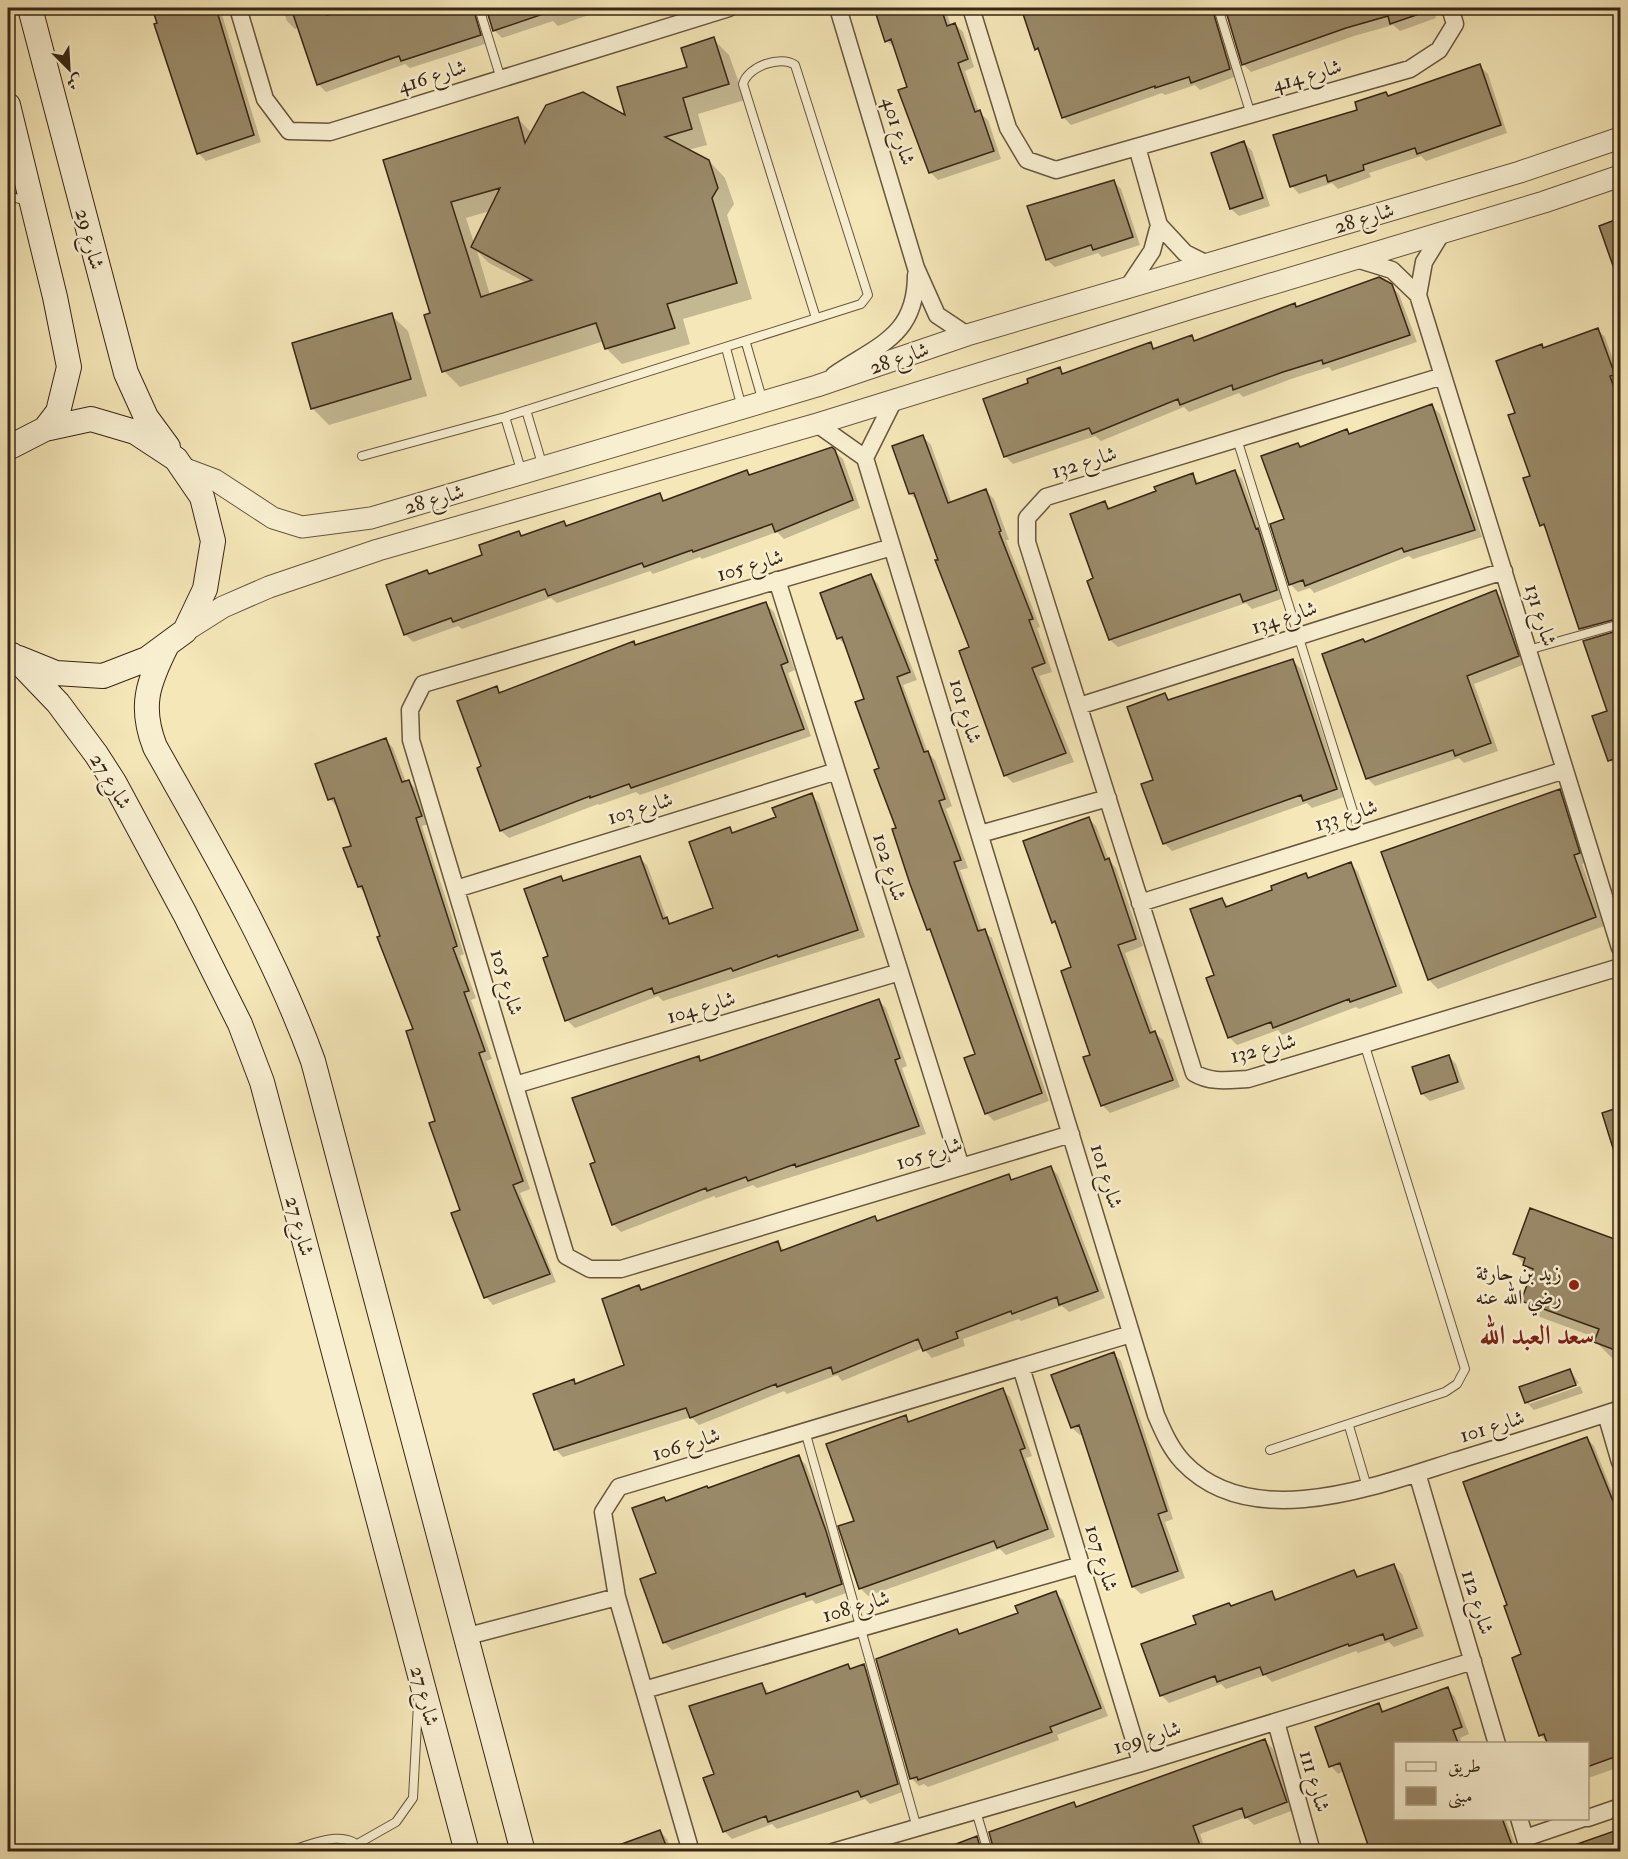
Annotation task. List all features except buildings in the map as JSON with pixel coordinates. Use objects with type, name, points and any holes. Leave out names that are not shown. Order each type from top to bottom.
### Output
[{"type":"main road","name":"شارع 29","points":[[30,8],[126,373],[146,417],[202,497],[213,541],[205,590],[176,638]]},
{"type":"main road","points":[[8,105],[12,145],[32,202],[69,367],[58,412],[45,429]]},
{"type":"main road","points":[[8,448],[45,429],[91,419],[135,432],[180,464]]},
{"type":"main road","points":[[10,653],[56,673],[103,676],[147,659],[176,638]]},
{"type":"main road","points":[[176,638],[147,691],[146,723],[155,747],[236,891],[285,988],[313,1061],[468,1636],[523,1851]]},
{"type":"main road","name":"شارع 27","points":[[10,653],[57,703],[102,763],[186,914],[240,1024],[262,1082],[467,1851]]},
{"type":"street","name":"شارع 416","points":[[238,8],[265,99],[289,131],[330,132],[720,9]]},
{"type":"street","name":"شارع 401","points":[[838,8],[916,268],[937,315],[967,335]]},
{"type":"street","name":"شارع 414","points":[[971,8],[1008,128],[1027,160],[1056,170],[1410,69],[1439,50],[1455,24],[1450,8]]},
{"type":"street","name":"شارع 28","points":[[180,464],[214,480],[273,518],[302,527],[371,518],[817,386],[967,335],[1520,172],[1620,138]]},
{"type":"street","points":[[1137,147],[1159,225],[1185,253],[1209,265]]},
{"type":"street","name":"شارع 28","points":[[176,638],[223,607],[269,587],[378,550],[817,424],[1353,258],[1544,202],[1620,176]]},
{"type":"street","points":[[1126,290],[1152,251],[1159,225]]},
{"type":"street","name":"شارع 131","points":[[1443,231],[1424,262],[1418,295],[1620,948]]},
{"type":"street","name":"شارع 131","points":[[1353,258],[1392,270],[1418,295]]},
{"type":"street","name":"شارع 401","points":[[817,386],[898,331],[910,316],[916,296],[916,268]]},
{"type":"street","name":"شارع 132","points":[[1443,376],[1046,497],[1027,518],[1027,542],[1194,1073],[1203,1078],[1218,1081],[1248,1078],[1620,967]]},
{"type":"street","points":[[817,424],[865,458],[895,398]]},
{"type":"street","name":"شارع 101","points":[[865,458],[1131,1334],[1164,1434],[1185,1464],[1219,1487],[1273,1500],[1302,1500],[1367,1487],[1417,1473],[1613,1412]]},
{"type":"street","name":"شارع 105","points":[[892,547],[423,684],[410,710],[411,740],[566,1256],[590,1269],[621,1269],[1071,1134]]},
{"type":"street","name":"شارع 134","points":[[1079,706],[1504,572]]},
{"type":"street","name":"شارع 102","points":[[777,580],[961,1167]]},
{"type":"street","name":"شارع 133","points":[[1140,903],[1565,770]]},
{"type":"street","name":"شارع 103","points":[[456,889],[837,771]]},
{"type":"street","points":[[980,834],[1108,798]]},
{"type":"street","name":"شارع 104","points":[[515,1085],[900,972]]},
{"type":"street","name":"شارع 106","points":[[692,1851],[617,1597],[603,1512],[619,1487],[1131,1334]]},
{"type":"street","name":"شارع 107","points":[[1020,1367],[1141,1763]]},
{"type":"street","points":[[1613,1412],[1620,1462]]},
{"type":"street","name":"شارع 112","points":[[1417,1473],[1497,1742]]},
{"type":"street","name":"شارع 108","points":[[644,1690],[1081,1565]]},
{"type":"street","points":[[468,1636],[617,1597]]},
{"type":"street","name":"شارع 109","points":[[833,1851],[1141,1763],[1473,1661]]},
{"type":"street","name":"شارع 111","points":[[1276,1722],[1312,1851]]},
{"type":"street","points":[[1589,1817],[1620,1807]]},
{"type":"street","points":[[1521,1820],[1527,1845],[1582,1820]]},
{"type":"lane","points":[[479,8],[501,79]]},
{"type":"lane","points":[[1218,8],[1251,115]]},
{"type":"lane","points":[[363,456],[505,417],[746,343],[861,304],[868,295],[795,65],[788,60],[781,60],[753,70],[745,78],[743,84],[816,318]]},
{"type":"lane","points":[[8,196],[32,202]]},
{"type":"lane","points":[[746,343],[763,402]]},
{"type":"lane","points":[[726,348],[742,408]]},
{"type":"lane","points":[[526,410],[543,467]]},
{"type":"lane","points":[[505,417],[522,473]]},
{"type":"lane","points":[[1237,439],[1360,834]]},
{"type":"lane","points":[[1528,650],[1620,624]]},
{"type":"lane","points":[[1270,1450],[1445,1392],[1457,1384],[1465,1369],[1364,1043]]},
{"type":"lane","points":[[1348,1426],[1367,1487]]},
{"type":"lane","points":[[805,1431],[917,1828]]},
{"type":"lane","points":[[359,1843],[396,1822],[414,1798],[419,1673]]},
{"type":"lane","points":[[976,1811],[988,1851]]},
{"type":"lane","points":[[286,1851],[334,1838],[348,1838],[359,1843],[364,1851]]},
{"type":"place","name":"زيد بن حارثة رضي الله عنه","points":[[1574,1285]]},
{"type":"district","name":"سعد العبد الله","points":[[1537,1335]]}]
